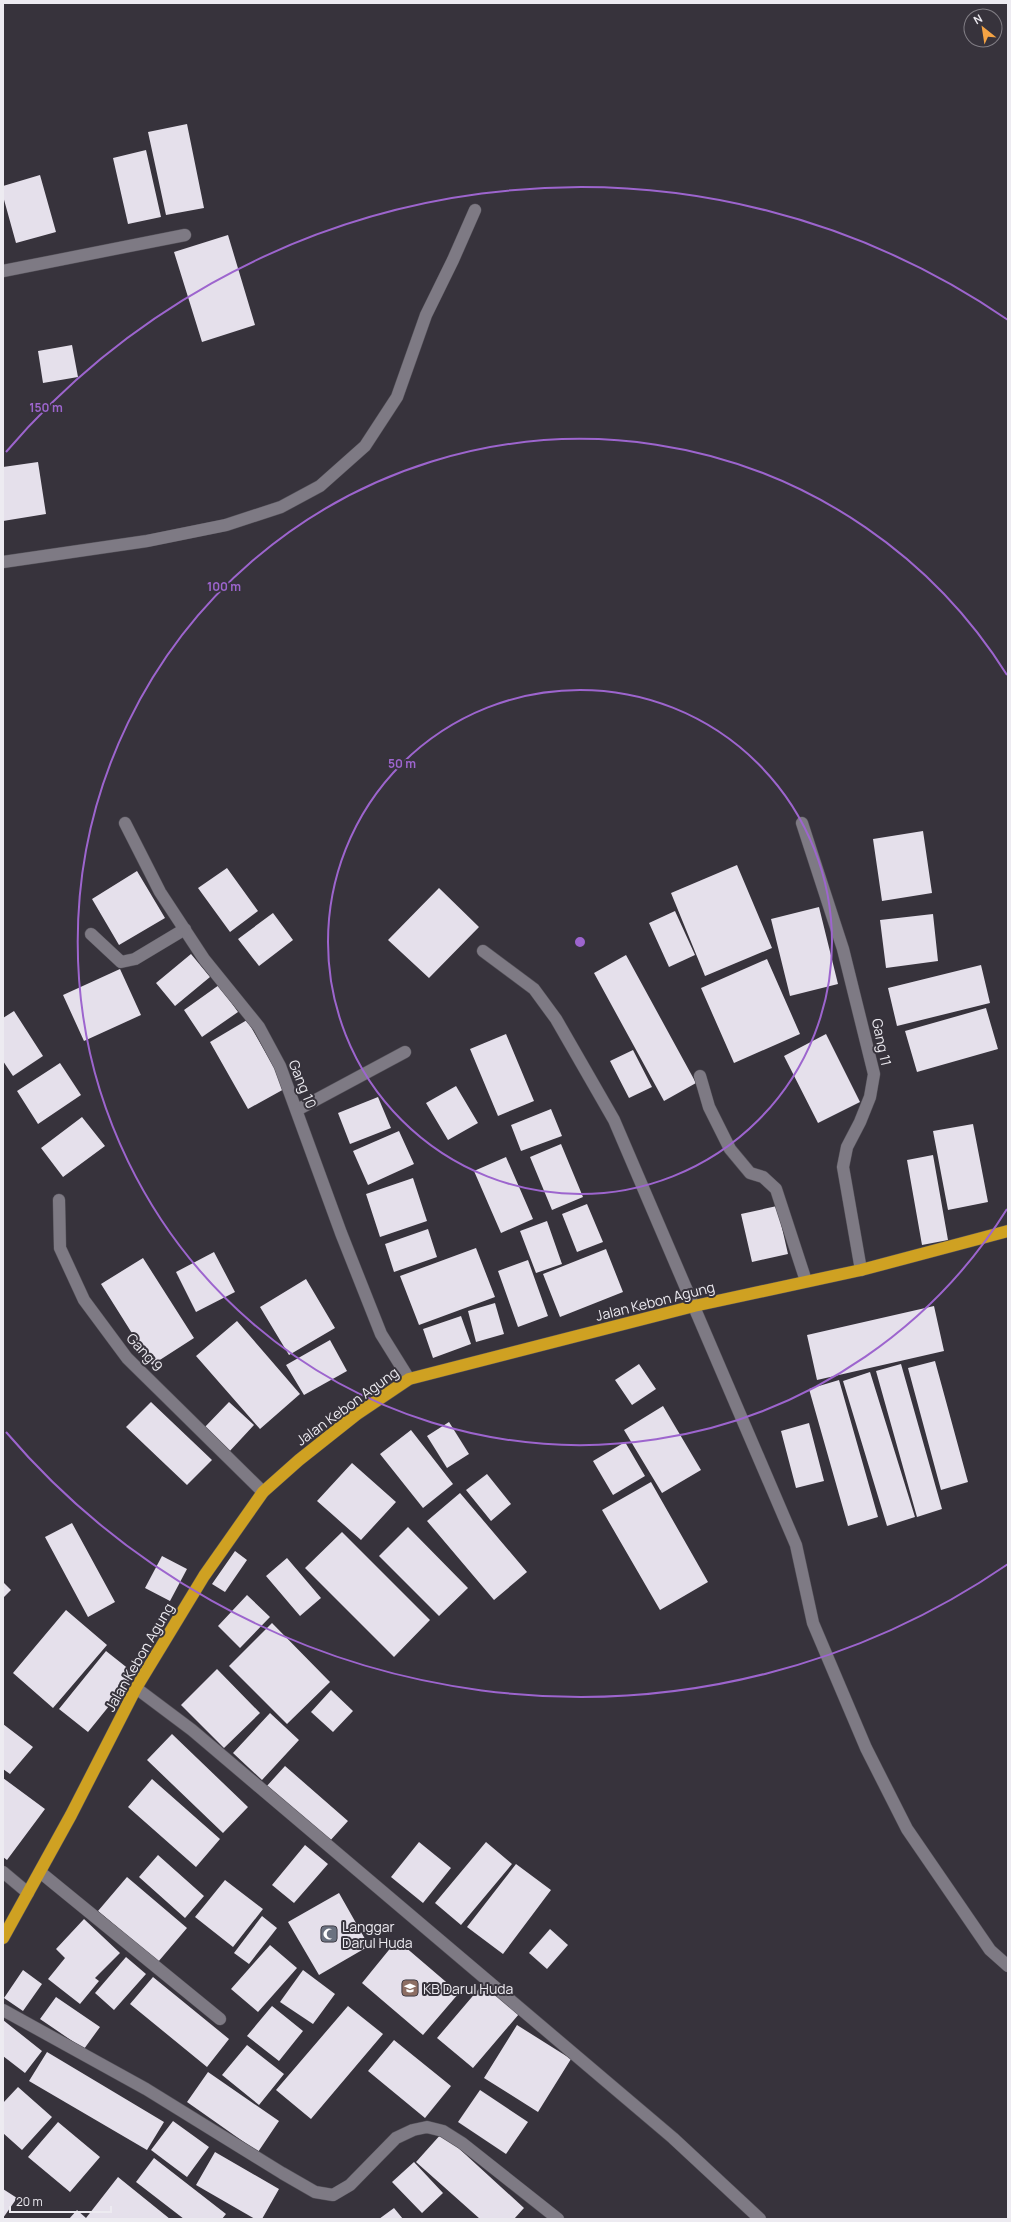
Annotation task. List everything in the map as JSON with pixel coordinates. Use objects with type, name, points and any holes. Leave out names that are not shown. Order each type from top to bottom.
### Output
[{"type":"highway","name":"Jalan Kebon Agung","points":[[3,1938],[40,1872],[136,1688],[204,1576],[263,1492],[299,1460],[357,1414],[409,1379],[694,1306],[861,1270],[1008,1231]]},
{"type":"street","points":[[3,562],[147,541],[226,525],[281,507],[320,486],[365,446],[397,397],[426,315],[475,210]]},
{"type":"street","points":[[3,271],[186,235]]},
{"type":"street","name":"Gang 10","points":[[125,823],[160,892],[204,959],[259,1026],[280,1066],[298,1110],[341,1233],[381,1334],[409,1379]]},
{"type":"street","name":"Gang 11","points":[[802,823],[843,949],[874,1074],[870,1097],[860,1122],[847,1147],[843,1167],[861,1270]]},
{"type":"street","points":[[91,934],[121,962],[135,959],[185,929]]},
{"type":"street","points":[[484,951],[534,989],[556,1019],[614,1120],[796,1545],[813,1623],[866,1748],[907,1829],[990,1950],[1008,1966]]},
{"type":"street","points":[[298,1110],[405,1052]]},
{"type":"street","points":[[700,1076],[709,1107],[730,1149],[750,1173],[763,1177],[776,1189],[806,1281]]},
{"type":"street","name":"Gang 9","points":[[59,1200],[60,1248],[84,1300],[127,1358],[263,1492]]},
{"type":"street","points":[[136,1688],[192,1730],[626,2098],[673,2138],[760,2219]]},
{"type":"street","points":[[3,1872],[28,1893]]},
{"type":"street","points":[[40,1872],[220,2019]]},
{"type":"street","points":[[3,2010],[146,2089],[315,2192],[333,2195],[350,2185],[396,2138],[413,2130],[427,2127],[443,2131],[462,2143],[558,2219]]},
{"type":"building","points":[[187,124],[204,208],[166,215],[148,132]]},
{"type":"building","points":[[146,150],[161,217],[128,224],[113,158]]},
{"type":"building","points":[[40,175],[56,232],[16,243],[3,196],[3,186]]},
{"type":"building","points":[[228,235],[255,325],[202,342],[174,252]]},
{"type":"building","points":[[72,345],[78,377],[43,383],[38,351]]},
{"type":"building","points":[[38,462],[46,514],[3,521],[3,467]]},
{"type":"building","points":[[923,831],[932,893],[882,901],[873,839]]},
{"type":"building","points":[[737,865],[772,948],[705,976],[671,893]]},
{"type":"building","points":[[227,868],[258,911],[230,932],[198,888]]},
{"type":"building","points":[[137,871],[165,918],[119,945],[92,899]]},
{"type":"building","points":[[439,888],[479,927],[429,978],[388,940]]},
{"type":"building","points":[[819,907],[838,984],[790,996],[771,919]]},
{"type":"building","points":[[675,911],[695,955],[669,967],[649,923]]},
{"type":"building","points":[[273,913],[293,940],[259,966],[238,939]]},
{"type":"building","points":[[933,914],[938,961],[886,968],[880,920]]},
{"type":"building","points":[[191,954],[210,977],[175,1006],[156,983]]},
{"type":"building","points":[[626,955],[696,1083],[664,1101],[594,973]]},
{"type":"building","points":[[767,959],[800,1034],[734,1063],[701,988]]},
{"type":"building","points":[[981,965],[990,1003],[897,1026],[888,988]]},
{"type":"building","points":[[120,969],[141,1015],[84,1041],[63,995]]},
{"type":"building","points":[[219,985],[238,1012],[202,1037],[184,1010]]},
{"type":"building","points":[[986,1008],[998,1049],[917,1072],[905,1031]]},
{"type":"building","points":[[14,1011],[43,1056],[13,1076],[3,1061],[3,1018]]},
{"type":"building","points":[[247,1020],[286,1088],[248,1109],[210,1042]]},
{"type":"building","points":[[506,1034],[534,1101],[498,1116],[470,1049]]},
{"type":"building","points":[[826,1034],[860,1102],[818,1123],[784,1056]]},
{"type":"building","points":[[633,1050],[652,1087],[629,1098],[610,1061]]},
{"type":"building","points":[[60,1063],[81,1095],[38,1124],[17,1091]]},
{"type":"building","points":[[456,1086],[478,1123],[448,1140],[426,1103]]},
{"type":"building","points":[[378,1097],[391,1128],[350,1144],[338,1113]]},
{"type":"building","points":[[551,1109],[562,1136],[521,1151],[511,1125]]},
{"type":"building","points":[[82,1117],[105,1146],[63,1177],[41,1148]]},
{"type":"building","points":[[973,1124],[988,1202],[948,1210],[933,1131]]},
{"type":"building","points":[[399,1131],[414,1164],[368,1185],[353,1151]]},
{"type":"building","points":[[561,1144],[583,1197],[552,1210],[530,1157]]},
{"type":"building","points":[[933,1155],[948,1240],[922,1245],[907,1160]]},
{"type":"building","points":[[506,1157],[533,1219],[501,1233],[474,1171]]},
{"type":"building","points":[[413,1178],[427,1221],[380,1237],[366,1194]]},
{"type":"building","points":[[587,1204],[603,1242],[577,1252],[562,1214]]},
{"type":"building","points":[[777,1206],[788,1254],[752,1262],[741,1214]]},
{"type":"building","points":[[547,1221],[562,1264],[536,1273],[520,1231]]},
{"type":"building","points":[[428,1229],[437,1257],[394,1272],[385,1244]]},
{"type":"building","points":[[476,1248],[495,1297],[419,1325],[400,1276]]},
{"type":"building","points":[[606,1249],[623,1292],[560,1317],[543,1274]]},
{"type":"building","points":[[214,1252],[235,1292],[196,1312],[176,1272]]},
{"type":"building","points":[[143,1258],[194,1338],[152,1365],[101,1284]]},
{"type":"building","points":[[528,1260],[548,1316],[518,1327],[498,1271]]},
{"type":"building","points":[[306,1279],[335,1328],[289,1355],[260,1307]]},
{"type":"building","points":[[495,1303],[504,1334],[476,1342],[468,1311]]},
{"type":"building","points":[[934,1306],[944,1351],[817,1380],[807,1335]]},
{"type":"building","points":[[461,1316],[471,1344],[433,1358],[423,1329]]},
{"type":"building","points":[[237,1321],[300,1394],[260,1429],[196,1356]]},
{"type":"building","points":[[330,1340],[347,1371],[304,1395],[286,1365]]},
{"type":"building","points":[[935,1361],[968,1482],[941,1490],[908,1368]]},
{"type":"building","points":[[639,1364],[656,1389],[632,1405],[615,1380]]},
{"type":"building","points":[[901,1364],[942,1509],[917,1517],[876,1371]]},
{"type":"building","points":[[870,1372],[915,1517],[887,1526],[843,1381]]},
{"type":"building","points":[[839,1380],[878,1517],[848,1526],[809,1389]]},
{"type":"building","points":[[151,1402],[212,1460],[187,1485],[126,1427]]},
{"type":"building","points":[[229,1402],[254,1425],[228,1453],[203,1429]]},
{"type":"building","points":[[663,1406],[701,1470],[662,1493],[624,1430]]},
{"type":"building","points":[[449,1422],[469,1454],[447,1468],[427,1436]]},
{"type":"building","points":[[809,1423],[824,1481],[796,1488],[781,1431]]},
{"type":"building","points":[[411,1430],[453,1484],[423,1508],[380,1454]]},
{"type":"building","points":[[625,1442],[645,1476],[613,1495],[593,1461]]},
{"type":"building","points":[[352,1463],[396,1502],[361,1540],[317,1501]]},
{"type":"building","points":[[487,1474],[511,1504],[491,1521],[466,1490]]},
{"type":"building","points":[[651,1482],[708,1582],[660,1610],[602,1510]]},
{"type":"building","points":[[460,1493],[527,1572],[494,1600],[427,1521]]},
{"type":"building","points":[[72,1523],[115,1602],[88,1617],[45,1537]]},
{"type":"building","points":[[408,1527],[468,1588],[439,1616],[379,1556]]},
{"type":"building","points":[[342,1532],[430,1620],[394,1657],[305,1568]]},
{"type":"building","points":[[235,1551],[247,1560],[225,1592],[212,1584]]},
{"type":"building","points":[[162,1556],[187,1569],[170,1601],[145,1588]]},
{"type":"building","points":[[287,1558],[321,1598],[300,1616],[266,1576]]},
{"type":"building","points":[[3,1582],[11,1590],[3,1598]]},
{"type":"building","points":[[247,1595],[270,1617],[240,1648],[218,1626]]},
{"type":"building","points":[[66,1610],[107,1645],[53,1708],[13,1673]]},
{"type":"building","points":[[272,1623],[330,1682],[287,1724],[229,1666]]},
{"type":"building","points":[[106,1651],[135,1674],[88,1732],[59,1709]]},
{"type":"building","points":[[217,1669],[260,1713],[224,1748],[181,1705]]},
{"type":"building","points":[[331,1690],[353,1711],[333,1732],[311,1712]]},
{"type":"building","points":[[270,1713],[299,1740],[262,1780],[233,1753]]},
{"type":"building","points":[[3,1724],[33,1747],[10,1774],[3,1769]]},
{"type":"building","points":[[172,1734],[248,1807],[223,1833],[147,1760]]},
{"type":"building","points":[[285,1766],[348,1821],[329,1842],[266,1787]]},
{"type":"building","points":[[3,1778],[45,1809],[7,1860],[3,1857]]},
{"type":"building","points":[[152,1779],[220,1839],[196,1867],[128,1807]]},
{"type":"building","points":[[419,1842],[451,1868],[423,1903],[391,1877]]},
{"type":"building","points":[[486,1842],[512,1864],[461,1925],[435,1903]]},
{"type":"building","points":[[305,1845],[328,1864],[294,1903],[272,1885]]},
{"type":"building","points":[[158,1855],[204,1896],[185,1918],[139,1877]]},
{"type":"building","points":[[516,1864],[551,1890],[503,1954],[467,1927]]},
{"type":"building","points":[[127,1877],[187,1928],[158,1962],[98,1911]]},
{"type":"building","points":[[225,1880],[263,1909],[233,1947],[195,1917]]},
{"type":"building","name":"Langgar Darul Huda","points":[[339,1893],[369,1946],[319,1975],[288,1922]]},
{"type":"building","points":[[262,1916],[277,1928],[249,1964],[234,1953]]},
{"type":"building","points":[[84,1919],[120,1953],[95,1978],[99,1981],[80,2004],[48,1979],[65,1958],[56,1949]]},
{"type":"building","points":[[550,1929],[568,1945],[547,1969],[529,1953]]},
{"type":"building","name":"KB Darul Huda","points":[[397,1940],[459,1993],[423,2035],[362,1983]]},
{"type":"building","points":[[270,1945],[297,1968],[258,2012],[231,1989]]},
{"type":"building","points":[[126,1957],[146,1974],[114,2010],[95,1993]]},
{"type":"building","points":[[23,1970],[42,1984],[23,2011],[4,1998]]},
{"type":"building","points":[[303,1970],[335,1994],[313,2024],[280,2002]]},
{"type":"building","points":[[153,1977],[229,2039],[207,2067],[130,2004]]},
{"type":"building","points":[[483,1984],[519,2014],[473,2068],[437,2038]]},
{"type":"building","points":[[56,1997],[100,2027],[84,2049],[40,2019]]},
{"type":"building","points":[[272,2006],[303,2031],[279,2061],[247,2036]]},
{"type":"building","points":[[348,2006],[383,2034],[311,2119],[276,2090]]},
{"type":"building","points":[[3,2020],[42,2051],[25,2073],[3,2056]]},
{"type":"building","points":[[517,2025],[571,2059],[538,2112],[484,2078]]},
{"type":"building","points":[[394,2040],[451,2086],[425,2118],[368,2071]]},
{"type":"building","points":[[247,2045],[284,2074],[259,2105],[222,2075]]},
{"type":"building","points":[[47,2052],[164,2122],[147,2150],[29,2081]]},
{"type":"building","points":[[208,2072],[279,2121],[258,2152],[187,2102]]},
{"type":"building","points":[[18,2087],[52,2117],[22,2150],[3,2133],[3,2103]]},
{"type":"building","points":[[480,2090],[528,2122],[506,2154],[458,2122]]},
{"type":"building","points":[[173,2121],[209,2147],[187,2177],[151,2150]]},
{"type":"building","points":[[58,2122],[100,2157],[70,2192],[28,2157]]},
{"type":"building","points":[[442,2133],[524,2208],[514,2219],[480,2219],[416,2162]]},
{"type":"building","points":[[215,2152],[279,2189],[262,2219],[255,2219],[196,2185]]},
{"type":"building","points":[[154,2158],[226,2214],[222,2219],[184,2219],[136,2182]]},
{"type":"building","points":[[414,2162],[443,2193],[422,2213],[392,2182]]},
{"type":"building","points":[[118,2177],[170,2219],[69,2219],[77,2210],[86,2218]]},
{"type":"building","points":[[3,2189],[17,2198],[3,2218]]},
{"type":"building","points":[[394,2208],[403,2219],[379,2219]]},
{"type":"place","name":"Langgar Darul Huda","points":[[329,1934]]},
{"type":"place","name":"KB Darul Huda","points":[[410,1988]]}]
